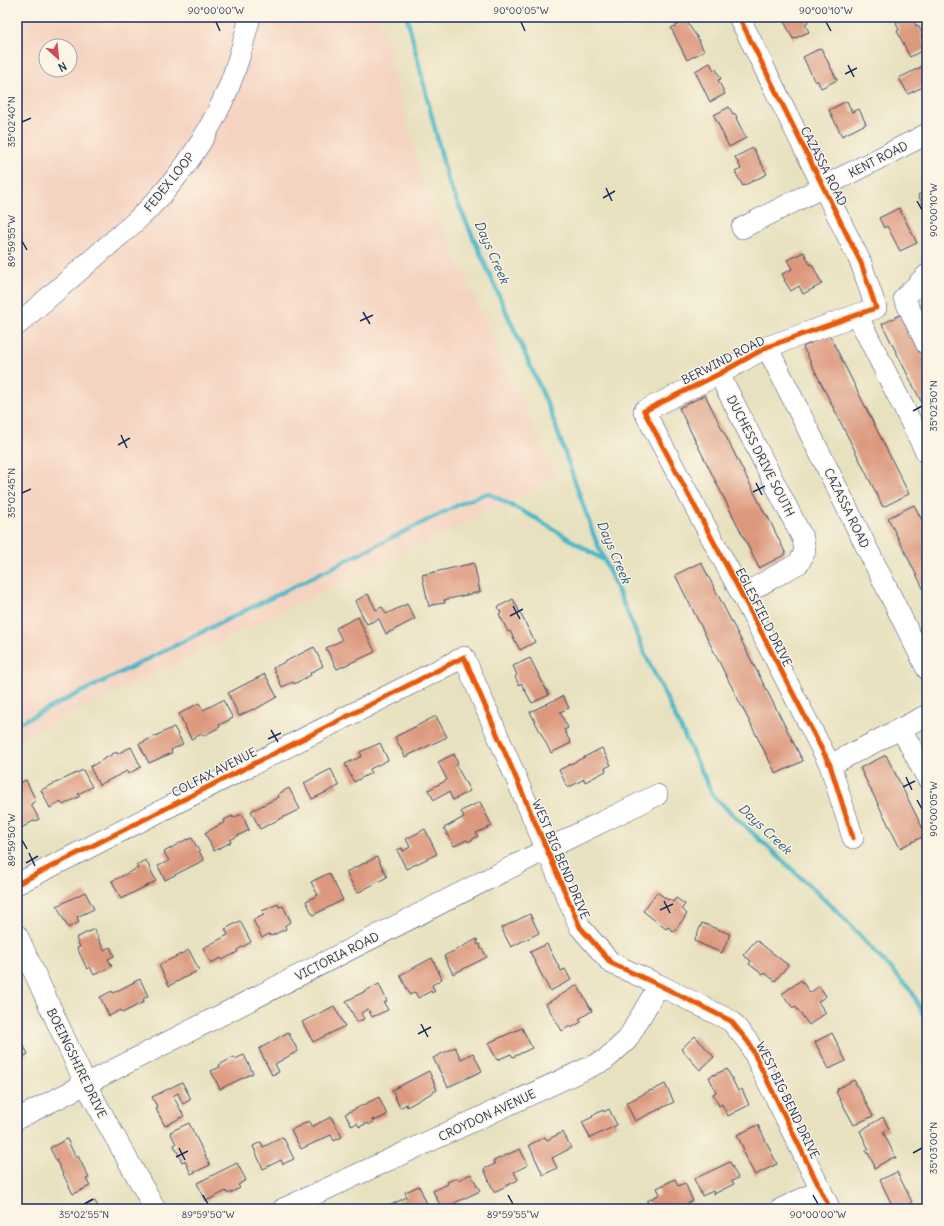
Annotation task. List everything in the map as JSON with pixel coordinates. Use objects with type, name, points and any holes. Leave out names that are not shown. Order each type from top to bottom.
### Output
[{"type":"street","name":"FEDEX LOOP","points":[[17,325],[135,222],[151,207],[170,185],[200,143],[225,96],[236,68],[250,17]]},
{"type":"street","name":"CAZASSA ROAD","points":[[738,17],[861,263],[876,308],[857,315]]},
{"type":"street","name":"KENT ROAD","points":[[742,228],[927,134]]},
{"type":"street","points":[[927,275],[904,298],[927,345]]},
{"type":"street","name":"BERWIND ROAD","points":[[644,411],[719,374],[767,348],[857,315]]},
{"type":"street","points":[[857,315],[927,454]]},
{"type":"street","name":"CAZASSA ROAD","points":[[767,348],[927,669]]},
{"type":"street","name":"DUCHESS DRIVE SOUTH","points":[[719,374],[803,539],[805,551],[799,564],[742,595]]},
{"type":"street","name":"EGLESFIELD DRIVE","points":[[644,411],[830,765],[853,838]]},
{"type":"street","name":"WEST BIG BEND DRIVE","points":[[464,657],[580,928],[611,963],[659,985],[731,1022],[749,1043],[830,1209]]},
{"type":"street","name":"COLFAX AVENUE","points":[[17,884],[464,657]]},
{"type":"street","points":[[830,765],[927,714]]},
{"type":"street","points":[[901,728],[927,778]]},
{"type":"street","name":"VICTORIA ROAD","points":[[17,1119],[657,794]]},
{"type":"street","name":"BOEINGSHIRE DRIVE","points":[[17,935],[86,1085],[155,1209]]},
{"type":"street","name":"CROYDON AVENUE","points":[[283,1209],[605,1060],[627,1040],[659,985]]},
{"type":"street","points":[[781,1209],[821,1190]]},
{"type":"shaded area","points":[[17,17],[379,17],[425,190],[557,478],[17,740]]},
{"type":"building","points":[[785,17],[806,17],[808,22],[805,24],[809,32],[793,39],[783,19]]},
{"type":"building","points":[[907,17],[912,17],[916,26],[918,25],[923,35],[921,36],[927,48],[910,57],[897,31],[899,30],[896,22]]},
{"type":"building","points":[[686,21],[697,37],[704,51],[687,60],[671,28]]},
{"type":"building","points":[[821,48],[837,80],[821,88],[817,80],[815,82],[803,57]]},
{"type":"building","points":[[710,63],[714,70],[716,69],[721,79],[718,80],[725,94],[710,102],[695,71]]},
{"type":"building","points":[[927,64],[927,85],[908,94],[899,78]]},
{"type":"building","points":[[847,101],[852,112],[859,109],[866,124],[842,136],[829,110]]},
{"type":"building","points":[[729,107],[733,114],[734,113],[736,115],[746,138],[729,147],[714,115]]},
{"type":"building","points":[[753,148],[767,174],[743,186],[735,172],[741,169],[735,157]]},
{"type":"building","points":[[927,191],[927,213],[918,195]]},
{"type":"building","points":[[899,208],[917,243],[900,251],[887,226],[884,228],[879,218]]},
{"type":"building","points":[[804,252],[822,284],[803,294],[799,286],[791,291],[782,274],[792,269],[787,260]]},
{"type":"building","points":[[902,314],[927,364],[927,413],[882,324]]},
{"type":"building","points":[[829,334],[909,494],[883,507],[803,347]]},
{"type":"building","points":[[705,395],[786,554],[759,568],[679,408]]},
{"type":"building","points":[[914,505],[927,530],[927,596],[888,518]]},
{"type":"building","points":[[701,562],[803,761],[776,774],[675,575]]},
{"type":"building","points":[[474,563],[480,592],[444,600],[445,603],[431,605],[429,607],[422,575]]},
{"type":"building","points":[[368,594],[376,610],[382,607],[386,614],[407,604],[415,619],[386,634],[379,619],[367,624],[355,601]]},
{"type":"building","points":[[513,599],[535,642],[520,650],[510,631],[508,632],[499,614],[501,613],[498,607]]},
{"type":"building","points":[[358,617],[375,652],[337,669],[326,648],[342,640],[336,628]]},
{"type":"building","points":[[314,647],[323,666],[310,673],[311,675],[294,684],[293,682],[282,687],[273,668]]},
{"type":"building","points":[[530,658],[549,695],[532,703],[521,683],[519,685],[515,677],[517,675],[513,666]]},
{"type":"building","points":[[265,674],[277,697],[254,710],[253,709],[239,716],[228,693]]},
{"type":"building","points":[[563,696],[569,708],[560,712],[568,728],[564,730],[571,743],[551,753],[530,712]]},
{"type":"building","points":[[223,700],[233,718],[219,725],[220,727],[203,736],[202,734],[191,739],[179,714],[199,703],[203,710]]},
{"type":"building","points":[[436,716],[447,737],[405,757],[395,737]]},
{"type":"building","points":[[174,727],[183,744],[171,750],[172,753],[149,763],[139,744]]},
{"type":"building","points":[[380,743],[388,760],[370,769],[371,773],[354,782],[345,764],[362,756],[360,752]]},
{"type":"building","points":[[131,747],[141,767],[128,774],[127,771],[99,785],[90,767],[116,752],[117,754]]},
{"type":"building","points":[[602,748],[611,765],[605,768],[606,771],[585,782],[584,779],[568,788],[559,770]]},
{"type":"building","points":[[454,754],[458,764],[456,765],[470,791],[453,800],[449,792],[434,800],[428,790],[447,780],[438,762]]},
{"type":"building","points":[[886,755],[926,835],[900,848],[860,768]]},
{"type":"building","points":[[331,769],[339,786],[312,799],[304,783]]},
{"type":"building","points":[[83,770],[92,787],[78,794],[80,796],[63,805],[61,802],[50,808],[41,790]]},
{"type":"building","points":[[26,780],[36,801],[31,804],[39,819],[18,830],[17,784]]},
{"type":"building","points":[[289,788],[300,809],[260,829],[251,811],[279,797],[278,794]]},
{"type":"building","points":[[480,802],[492,826],[476,833],[478,836],[468,842],[467,840],[454,846],[444,828],[464,817],[461,811]]},
{"type":"building","points":[[242,814],[249,830],[230,840],[231,842],[214,851],[205,833],[225,822],[224,820],[232,816],[233,818]]},
{"type":"building","points":[[425,829],[437,854],[406,869],[397,850],[402,848],[403,851],[410,847],[406,839]]},
{"type":"building","points":[[192,838],[204,860],[165,880],[158,866],[169,861],[164,852],[187,839]]},
{"type":"building","points":[[377,857],[387,877],[357,893],[346,872]]},
{"type":"building","points":[[146,860],[156,881],[121,899],[112,881],[138,868],[136,865]]},
{"type":"building","points":[[329,873],[343,900],[313,915],[306,901],[318,895],[311,882]]},
{"type":"building","points":[[85,892],[94,909],[77,917],[79,922],[68,928],[57,906]]},
{"type":"building","points":[[657,892],[668,900],[669,899],[673,902],[676,898],[685,904],[682,909],[687,914],[674,932],[668,927],[666,929],[643,911]]},
{"type":"building","points":[[278,904],[279,907],[283,906],[291,922],[285,925],[286,929],[271,936],[269,934],[262,938],[253,920],[264,915],[262,911]]},
{"type":"building","points":[[530,914],[539,933],[511,947],[501,928]]},
{"type":"building","points":[[240,921],[251,942],[237,950],[238,952],[222,960],[221,958],[211,963],[203,948],[228,935],[225,929]]},
{"type":"building","points":[[702,923],[730,934],[722,953],[694,941]]},
{"type":"building","points":[[94,929],[104,950],[110,947],[114,956],[108,959],[112,966],[94,975],[90,967],[87,969],[77,948],[80,947],[76,938]]},
{"type":"building","points":[[477,939],[478,945],[480,944],[481,949],[487,957],[453,974],[444,956]]},
{"type":"building","points":[[756,940],[788,965],[775,981],[765,973],[763,975],[749,964],[751,961],[743,955]]},
{"type":"building","points":[[547,944],[561,971],[565,969],[571,980],[550,991],[530,952]]},
{"type":"building","points":[[189,950],[199,970],[169,986],[159,965]]},
{"type":"building","points":[[432,958],[442,979],[432,985],[435,991],[432,993],[431,991],[418,998],[415,992],[410,995],[400,975]]},
{"type":"building","points":[[140,979],[148,996],[143,999],[144,1002],[122,1013],[121,1010],[109,1016],[100,997],[112,991],[113,993]]},
{"type":"building","points":[[801,980],[810,993],[819,986],[826,996],[818,1002],[826,1013],[809,1025],[795,1006],[793,1008],[782,994]]},
{"type":"building","points":[[379,984],[387,1001],[384,1003],[388,1010],[372,1017],[368,1009],[361,1013],[364,1019],[357,1022],[346,1001]]},
{"type":"building","points":[[577,985],[592,1011],[579,1019],[581,1022],[562,1031],[546,1004]]},
{"type":"building","points":[[334,1006],[345,1026],[313,1042],[302,1022]]},
{"type":"building","points":[[522,1028],[532,1048],[513,1057],[511,1054],[497,1060],[488,1043]]},
{"type":"building","points":[[288,1032],[298,1051],[275,1064],[279,1072],[272,1075],[259,1049]]},
{"type":"building","points":[[832,1033],[846,1061],[829,1069],[815,1042]]},
{"type":"building","points":[[695,1036],[714,1057],[700,1070],[681,1049]]},
{"type":"building","points":[[19,1037],[28,1054],[17,1060],[17,1038]]},
{"type":"building","points":[[455,1047],[461,1059],[473,1053],[482,1071],[448,1087],[433,1058]]},
{"type":"building","points":[[244,1055],[253,1073],[220,1089],[211,1071],[220,1067],[219,1065],[234,1057],[235,1059]]},
{"type":"building","points":[[727,1069],[738,1091],[742,1089],[749,1105],[728,1116],[722,1104],[719,1106],[713,1094],[716,1092],[709,1077]]},
{"type":"building","points":[[429,1071],[437,1090],[407,1107],[406,1104],[400,1108],[392,1090]]},
{"type":"building","points":[[854,1080],[873,1116],[854,1125],[836,1092],[838,1091],[837,1089]]},
{"type":"building","points":[[182,1082],[191,1099],[183,1104],[178,1093],[173,1096],[184,1116],[165,1126],[156,1109],[158,1108],[152,1097]]},
{"type":"building","points":[[665,1084],[674,1102],[635,1121],[626,1103]]},
{"type":"building","points":[[379,1097],[387,1115],[374,1121],[373,1119],[373,1122],[369,1125],[368,1123],[359,1127],[357,1123],[352,1126],[345,1114]]},
{"type":"building","points":[[609,1109],[617,1125],[590,1138],[582,1122],[603,1110],[604,1112]]},
{"type":"building","points":[[331,1117],[342,1137],[334,1141],[331,1135],[301,1149],[291,1130],[309,1121],[311,1127]]},
{"type":"building","points":[[883,1117],[889,1129],[883,1132],[896,1158],[894,1157],[874,1169],[874,1165],[866,1151],[869,1150],[860,1131]]},
{"type":"building","points":[[189,1123],[210,1165],[191,1174],[185,1161],[182,1162],[170,1132]]},
{"type":"building","points":[[758,1125],[777,1164],[755,1175],[742,1151],[744,1150],[737,1135]]},
{"type":"building","points":[[563,1132],[571,1148],[552,1158],[557,1168],[543,1175],[529,1145],[545,1137],[547,1140]]},
{"type":"building","points":[[283,1137],[294,1159],[283,1164],[281,1160],[263,1169],[253,1146],[261,1142],[263,1147]]},
{"type":"building","points":[[67,1139],[76,1158],[78,1156],[89,1178],[86,1179],[90,1186],[73,1194],[50,1148]]},
{"type":"building","points":[[520,1149],[528,1165],[514,1172],[518,1180],[494,1192],[484,1169],[495,1164],[493,1161]]},
{"type":"building","points":[[730,1162],[738,1178],[732,1181],[734,1184],[714,1194],[713,1191],[702,1196],[694,1179]]},
{"type":"building","points":[[237,1163],[246,1180],[238,1185],[240,1188],[228,1194],[226,1191],[206,1201],[197,1183]]},
{"type":"building","points":[[897,1172],[912,1202],[898,1209],[894,1209],[880,1180]]},
{"type":"building","points":[[471,1174],[480,1191],[442,1209],[433,1191],[448,1184],[447,1182],[457,1178],[458,1180]]},
{"type":"building","points":[[675,1179],[678,1186],[685,1183],[693,1201],[676,1209],[651,1209],[647,1201],[660,1194],[657,1188]]},
{"type":"building","points":[[419,1186],[428,1206],[423,1209],[388,1209],[387,1207],[407,1197],[405,1192]]},
{"type":"building","points":[[95,1201],[99,1209],[80,1209]]},
{"type":"waterway","name":"Days Creek","points":[[407,17],[448,181],[550,410],[594,536],[647,658],[714,797],[838,912],[912,992],[927,1021]]},
{"type":"waterway","points":[[17,724],[464,502],[488,493],[537,519],[605,561]]},
{"type":"cycle path","points":[[739,17],[861,263],[876,308],[767,347],[719,374],[644,411],[830,765],[853,838]]},
{"type":"cycle path","points":[[17,884],[464,657],[580,927],[611,963],[731,1021],[749,1043],[830,1209]]}]
